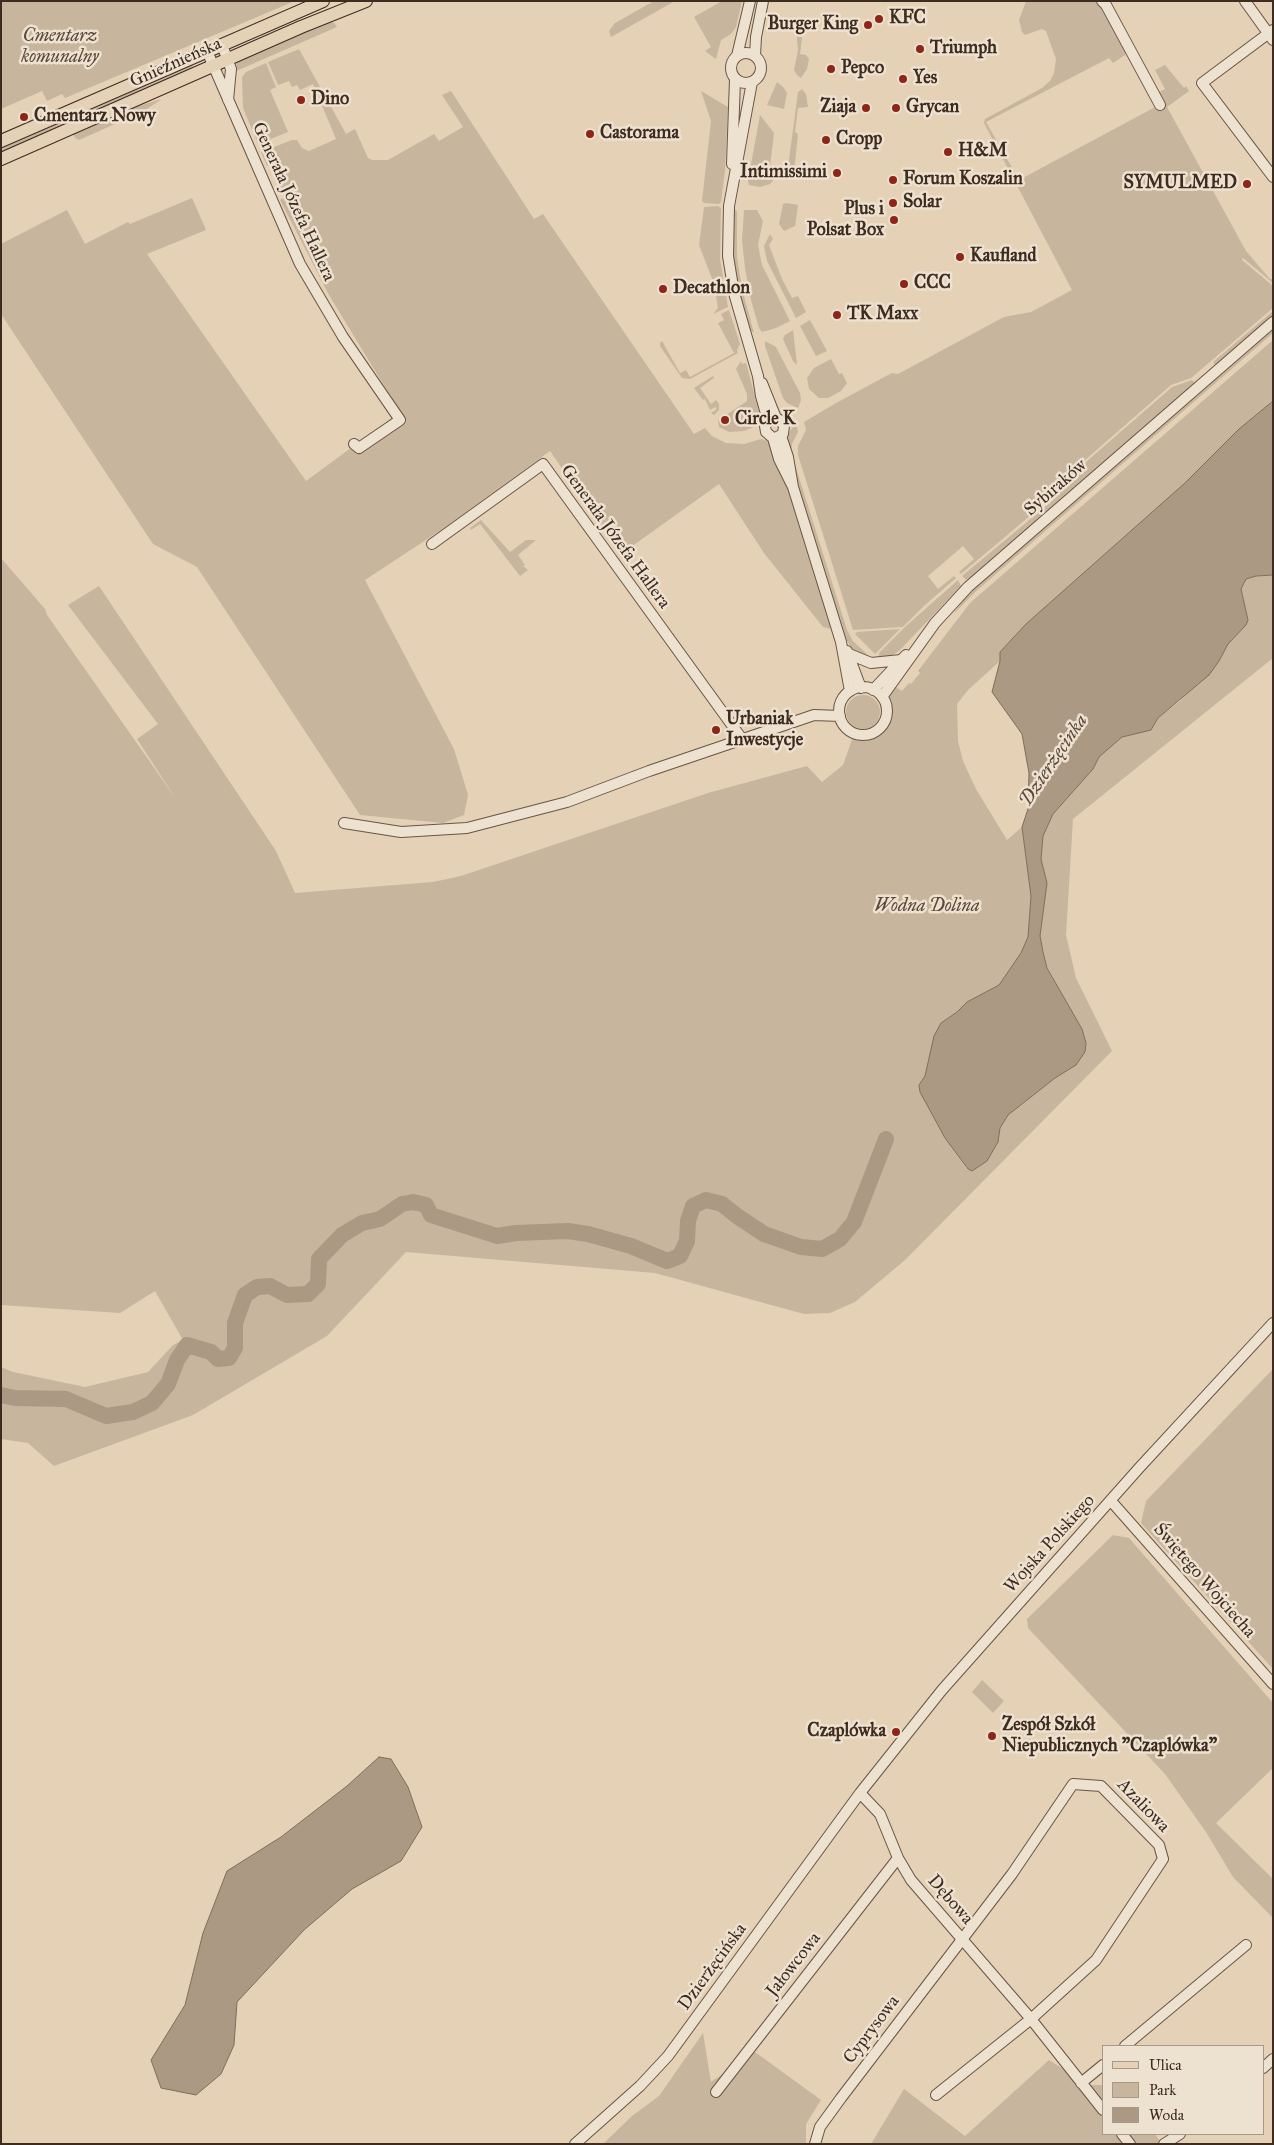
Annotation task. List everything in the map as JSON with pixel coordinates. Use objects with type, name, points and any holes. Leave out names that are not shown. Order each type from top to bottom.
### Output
[{"type":"main road","name":"Gnieźnieńska","points":[[1,141],[323,1]]},
{"type":"main road","name":"Gnieźnieńska","points":[[1,159],[366,1]]},
{"type":"street","points":[[750,1],[737,56],[731,65],[735,79],[732,187],[728,229],[730,274],[739,313],[758,376],[762,402],[772,420]]},
{"type":"street","points":[[755,56],[756,36],[763,1]]},
{"type":"street","points":[[1102,1],[1106,4],[1160,105]]},
{"type":"street","points":[[1245,1],[1271,35],[1202,83],[1273,177]]},
{"type":"street","name":"Generała Józefa Hallera","points":[[222,45],[231,69],[228,101]]},
{"type":"street","name":"Generała Józefa Hallera","points":[[207,51],[300,264],[343,337],[400,420],[359,448],[354,444]]},
{"type":"street","points":[[732,187],[752,82],[759,75],[761,68],[760,62],[755,56],[744,53],[737,56]]},
{"type":"street","points":[[735,79],[744,83],[752,82]]},
{"type":"street","name":"Sybiraków","points":[[882,698],[935,623],[953,602],[983,573],[1273,322]]},
{"type":"street","points":[[772,420],[766,426],[766,432],[777,437],[788,457],[793,487],[842,642],[850,692]]},
{"type":"street","points":[[772,420],[782,421],[784,426],[784,432],[777,437]]},
{"type":"street","name":"Generała Józefa Hallera","points":[[432,544],[543,464],[742,739]]},
{"type":"street","points":[[872,690],[935,623]]},
{"type":"street","points":[[842,642],[849,654],[862,688]]},
{"type":"street","points":[[849,654],[871,663],[901,660]]},
{"type":"street","points":[[862,688],[872,690],[882,698],[886,708],[885,719],[880,728],[870,734],[853,733],[844,726],[840,716],[840,705],[850,692],[862,688]]},
{"type":"street","points":[[344,824],[401,832],[467,828],[567,802],[649,770],[814,715],[840,716]]},
{"type":"street","name":"Wojska Polskiego","points":[[860,1793],[942,1690],[1273,1323]]},
{"type":"street","name":"Świętego Wojciecha","points":[[1111,1501],[1273,1684]]},
{"type":"street","name":"Azaliowa","points":[[961,1938],[1012,1874],[1073,1784],[1101,1786],[1159,1845],[1163,1859],[1096,1960],[1030,2019]]},
{"type":"street","name":"Dębowa","points":[[860,1793],[880,1814],[898,1858],[911,1880],[1030,2019],[1102,2109]]},
{"type":"street","name":"Dzierżęcińska","points":[[575,2144],[640,2086],[668,2056],[860,1793]]},
{"type":"street","name":"Jałowcowa","points":[[716,2092],[898,1858]]},
{"type":"street","name":"Cyprysowa","points":[[815,2144],[820,2127],[961,1938]]},
{"type":"street","points":[[1126,2045],[1246,1945]]},
{"type":"street","points":[[936,2095],[1030,2019]]},
{"type":"street","points":[[1081,2083],[1102,2065]]},
{"type":"street","points":[[1164,2144],[1178,2135]]},
{"type":"green space","name":"Cmentarz komunalny","points":[[1,1],[295,1],[65,98],[62,94],[47,101],[42,91],[1,109]]},
{"type":"green space","points":[[654,1],[675,1],[611,37],[609,31],[615,23]]},
{"type":"green space","points":[[722,1],[742,1],[736,27],[731,34],[721,40],[716,59],[705,51],[711,47],[694,17]]},
{"type":"green space","points":[[1026,1],[1099,1],[1126,47],[1125,55],[1113,63],[1109,58],[986,122],[1019,180],[1161,104],[1159,92],[1165,89],[1155,70],[1165,65],[1184,88],[1186,86],[1189,91],[1167,107],[1246,251],[1270,279],[1273,279],[1273,283],[1243,258],[1242,260],[1273,286],[1273,308],[1191,378],[1171,385],[1084,461],[1050,499],[961,574],[959,572],[974,559],[963,546],[928,576],[938,589],[954,576],[956,578],[903,627],[853,630],[798,455],[798,446],[806,430],[804,422],[892,373],[898,374],[1004,317],[1031,312],[1072,290],[984,123],[985,119],[1042,88],[1050,81],[1054,73],[1056,59],[1046,31],[1042,29],[1025,35],[1022,32],[1019,20]]},
{"type":"green space","points":[[328,21],[334,23],[337,27],[234,72],[237,62]]},
{"type":"green space","points":[[796,29],[803,30],[800,54],[806,55],[809,59],[807,69],[801,78],[794,70],[798,50]]},
{"type":"green space","points":[[299,49],[346,134],[355,129],[368,158],[372,160],[388,160],[434,134],[439,141],[463,127],[442,95],[451,91],[534,219],[543,214],[694,434],[705,428],[712,436],[726,443],[744,444],[761,439],[769,441],[772,445],[786,482],[832,629],[823,627],[764,553],[719,484],[621,554],[550,451],[444,528],[365,580],[454,749],[468,795],[464,815],[443,823],[360,815],[197,567],[153,544],[1,314],[1,244],[67,210],[85,244],[128,222],[130,224],[192,198],[206,230],[147,254],[306,481],[400,412],[329,295],[280,200],[284,197],[270,165],[267,166],[261,152],[292,140],[297,140],[302,148],[309,151],[336,139],[313,84],[300,90],[297,85],[292,87],[289,81],[278,85],[268,62]]},
{"type":"green space","points":[[266,63],[276,87],[270,90],[288,132],[258,144],[243,108],[242,77],[246,72]]},
{"type":"green space","points":[[192,64],[194,69],[69,124],[67,118]]},
{"type":"green space","points":[[777,82],[787,93],[784,109],[767,105]]},
{"type":"green space","points":[[802,89],[806,94],[808,107],[798,108],[795,132],[798,134],[794,173],[787,175],[798,92]]},
{"type":"green space","points":[[701,91],[728,107],[725,171],[721,202],[719,204],[704,203],[702,201],[711,121]]},
{"type":"green space","points":[[162,99],[142,112],[79,140],[75,138],[73,133],[128,109]]},
{"type":"green space","points":[[760,115],[774,133],[769,175],[775,178],[770,184],[760,187],[749,185],[748,181]]},
{"type":"green space","points":[[61,120],[64,126],[1,154],[1,146]]},
{"type":"green space","points":[[783,204],[798,205],[795,226],[784,231],[779,224]]},
{"type":"green space","points":[[718,206],[721,208],[720,259],[728,307],[713,314],[718,308],[716,296],[718,294],[699,245],[704,207]]},
{"type":"green space","points":[[734,209],[737,211],[737,257],[742,289],[754,333],[749,328],[738,290],[733,258]]},
{"type":"green space","points":[[744,210],[757,210],[763,221],[758,245],[762,265],[790,321],[762,332],[759,328],[751,300],[745,268],[742,240]]},
{"type":"green space","points":[[770,234],[773,239],[769,245],[782,279],[792,298],[798,296],[806,312],[796,318],[767,261],[764,246]]},
{"type":"green space","points":[[729,310],[740,344],[737,350],[738,353],[690,379],[682,378],[660,346],[660,343],[662,341],[680,373],[686,370],[690,377],[734,353],[718,323],[724,320],[721,314]]},
{"type":"green space","points":[[1273,311],[1273,316],[1215,365],[1213,362]]},
{"type":"green space","points":[[810,320],[827,351],[816,356],[800,326]]},
{"type":"green space","points":[[1273,329],[1273,333],[974,593],[953,615],[968,593]]},
{"type":"green space","points":[[793,330],[797,365],[793,361],[783,339],[785,335]]},
{"type":"green space","points":[[1273,340],[1273,401],[1239,429],[1186,482],[1026,624],[1000,652],[1000,661],[968,690],[957,704],[958,741],[963,761],[976,789],[1007,840],[1022,827],[1031,896],[1028,937],[1021,953],[999,985],[967,1002],[941,1023],[925,1076],[919,1085],[920,1092],[945,1138],[967,1169],[972,1171],[987,1161],[998,1142],[1000,1128],[1008,1115],[1055,1078],[1075,1065],[1085,1052],[1086,1043],[1082,1029],[1047,967],[1040,936],[1047,883],[1041,859],[1043,836],[1053,814],[1093,769],[1099,757],[1122,737],[1151,729],[1158,718],[1180,701],[1219,661],[1228,644],[1248,620],[1241,589],[1246,579],[1256,576],[1273,575],[1273,658],[1073,819],[1066,935],[1076,978],[1112,1051],[905,1260],[855,1302],[830,1313],[804,1314],[655,1273],[406,1252],[327,1336],[193,1415],[54,1466],[28,1443],[1,1439],[1,1367],[13,1372],[85,1387],[148,1372],[173,1345],[183,1340],[155,1291],[120,1313],[1,1305],[1,558],[45,609],[47,615],[176,799],[137,739],[158,724],[68,605],[99,586],[276,851],[295,893],[433,882],[461,876],[708,793],[807,766],[822,782],[843,765],[853,737],[868,738],[882,731],[889,716],[889,694],[894,686],[902,691],[909,683],[911,684],[920,673],[918,671],[970,603]]},
{"type":"green space","points":[[765,341],[776,347],[800,393],[801,400],[798,408],[787,403],[783,398],[765,346]]},
{"type":"green space","points":[[831,359],[839,374],[842,373],[847,383],[841,391],[828,398],[819,398],[809,389],[807,378],[814,368]]},
{"type":"green space","points":[[741,361],[742,364],[746,363],[759,411],[762,410],[762,419],[756,426],[744,431],[729,432],[719,427],[718,421],[720,418],[725,425],[730,422],[726,415],[747,401],[747,394],[736,369]]},
{"type":"green space","points":[[713,376],[714,378],[700,388],[711,404],[716,400],[719,404],[719,410],[714,415],[711,413],[717,409],[715,407],[710,410],[705,399],[703,400],[694,388]]},
{"type":"green space","points":[[1192,380],[1195,383],[968,580],[962,576],[1052,501],[1086,462],[1172,387]]},
{"type":"green space","points":[[797,426],[798,432],[792,444],[791,452],[847,630],[853,641],[870,657],[854,651],[845,638],[794,475],[786,437],[792,428]]},
{"type":"green space","points":[[481,520],[510,552],[526,540],[536,540],[518,555],[525,565],[523,566],[528,570],[520,576],[480,524],[471,530],[470,528]]},
{"type":"green space","points":[[958,580],[961,586],[899,651],[879,660],[879,653],[906,626]]},
{"type":"green space","points":[[900,629],[875,654],[855,634],[857,632]]},
{"type":"green space","points":[[863,695],[870,696],[875,700],[879,705],[879,719],[875,724],[870,728],[863,729],[856,728],[851,724],[847,719],[846,712],[847,705],[851,700],[856,696]]},
{"type":"green space","points":[[1273,1369],[1273,1669],[1141,1523],[1146,1501]]},
{"type":"green space","points":[[1113,1535],[1129,1538],[1273,1703],[1273,1768],[1216,1823],[1273,1879],[1273,1918],[1233,1877],[1206,1832],[1165,1774],[1028,1628],[1027,1619]]},
{"type":"green space","points":[[982,1680],[1004,1701],[993,1713],[972,1692]]},
{"type":"green space","points":[[703,2033],[711,2082],[755,2052],[821,2100],[806,2124],[806,2144],[603,2144],[632,2116],[659,2096]]},
{"type":"green space","points":[[1049,2060],[1089,2085],[1102,2085],[1102,2135],[1156,2135],[1162,2144],[871,2144],[904,2089],[965,2136]]},
{"type":"water","name":"Wodna Dolina","points":[[1273,401],[1273,575],[1256,576],[1246,579],[1241,589],[1248,620],[1246,625],[1228,644],[1209,675],[1158,718],[1151,730],[1122,737],[1099,757],[1093,769],[1053,814],[1043,836],[1041,859],[1047,883],[1040,936],[1047,968],[1082,1029],[1086,1043],[1085,1052],[1076,1065],[1055,1078],[1008,1115],[1000,1128],[998,1142],[987,1161],[972,1171],[968,1169],[945,1138],[920,1092],[919,1085],[925,1076],[934,1036],[941,1023],[967,1002],[999,985],[1021,953],[1028,937],[1031,896],[1022,827],[1028,809],[1029,773],[1022,734],[992,692],[1000,661],[1000,652],[1026,624],[1186,482],[1239,429]]},
{"type":"water","points":[[379,1757],[391,1759],[408,1787],[422,1827],[401,1861],[352,1889],[304,1930],[237,2002],[234,2045],[221,2074],[196,2095],[161,2088],[151,2060],[185,2005],[203,1933],[227,1871],[281,1837],[347,1786]]},
{"type":"waterway","name":"Dzierżęcinka","points":[[1,1395],[15,1398],[66,1399],[106,1416],[133,1412],[152,1403],[168,1384],[177,1360],[187,1345],[211,1352],[218,1359],[229,1358],[235,1348],[235,1323],[245,1295],[257,1287],[270,1286],[287,1295],[308,1294],[318,1284],[319,1259],[342,1235],[362,1223],[380,1219],[402,1204],[413,1202],[426,1205],[431,1215],[497,1236],[516,1233],[568,1231],[588,1234],[631,1246],[667,1261],[680,1256],[687,1241],[688,1221],[693,1206],[706,1200],[722,1204],[764,1234],[801,1247],[822,1249],[840,1239],[854,1222],[886,1139]]},
{"type":"place","name":"KFC","points":[[879,19]]},
{"type":"place","name":"Burger King","points":[[868,25]]},
{"type":"place","name":"Triumph","points":[[920,49]]},
{"type":"place","name":"Pepco","points":[[831,69]]},
{"type":"place","name":"Yes","points":[[903,79]]},
{"type":"place","name":"Dino","points":[[301,100]]},
{"type":"place","name":"Ziaja","points":[[866,108]]},
{"type":"place","name":"Grycan","points":[[896,108]]},
{"type":"place","name":"Cmentarz Nowy","points":[[24,117]]},
{"type":"place","name":"Castorama","points":[[590,134]]},
{"type":"place","name":"Cropp","points":[[826,140]]},
{"type":"place","name":"H&M","points":[[948,152]]},
{"type":"place","name":"Intimissimi","points":[[837,173]]},
{"type":"place","name":"Forum Koszalin","points":[[893,180]]},
{"type":"place","name":"SYMULMED","points":[[1247,184]]},
{"type":"place","name":"Solar","points":[[893,203]]},
{"type":"place","name":"Plus i Polsat Box","points":[[894,220]]},
{"type":"place","name":"Kaufland","points":[[960,257]]},
{"type":"place","name":"CCC","points":[[904,284]]},
{"type":"place","name":"Decathlon","points":[[663,289]]},
{"type":"place","name":"TK Maxx","points":[[837,315]]},
{"type":"place","name":"Circle K","points":[[725,420]]},
{"type":"place","name":"Urbaniak Inwestycje","points":[[716,730]]},
{"type":"place","name":"Czaplówka","points":[[896,1732]]},
{"type":"place","name":"Zespół Szkół Niepublicznych \"Czaplówka\"","points":[[992,1736]]}]
